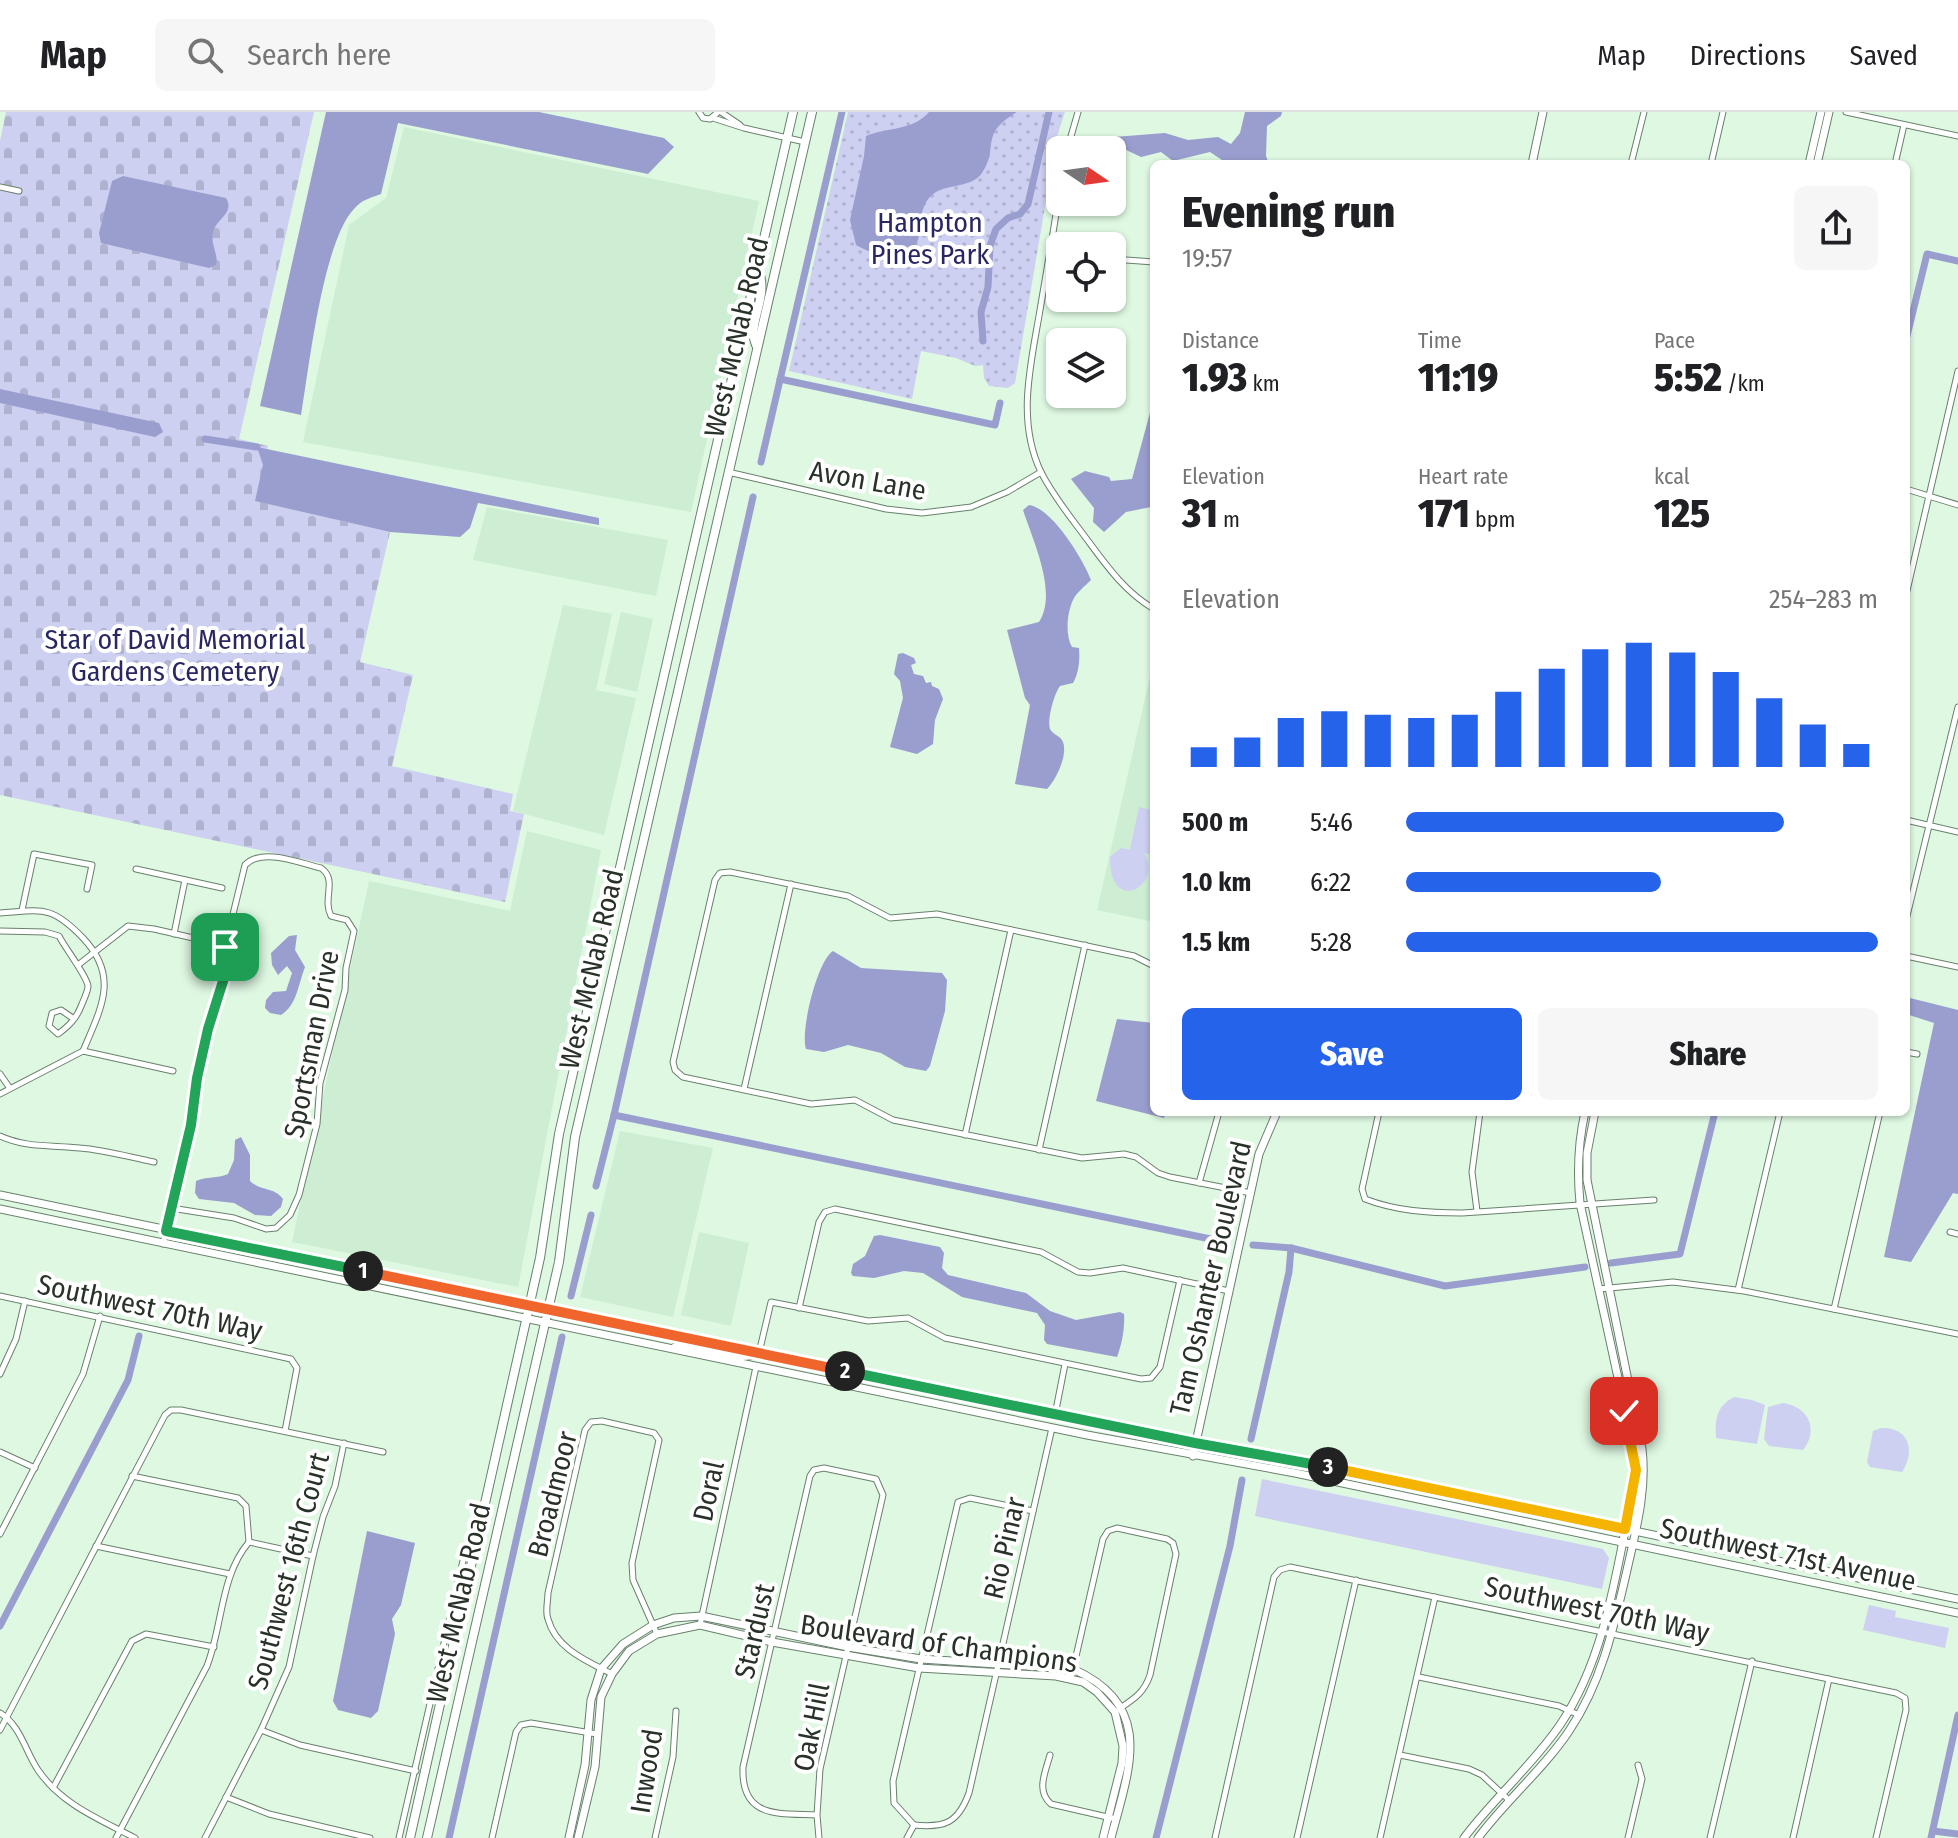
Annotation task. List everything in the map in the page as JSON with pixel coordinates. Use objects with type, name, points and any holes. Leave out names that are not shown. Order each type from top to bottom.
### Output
[{"type":"main road","name":"West McNab Road","points":[[410,1838],[540,1258],[559,1134],[793,112]]},
{"type":"main road","name":"West McNab Road","points":[[427,1838],[559,1262],[575,1137],[812,112]]},
{"type":"main road","points":[[1533,160],[1543,112]]},
{"type":"main road","points":[[1810,160],[1821,112]]},
{"type":"main road","points":[[1818,160],[1829,112]]},
{"type":"main road","points":[[756,345],[753,333],[764,287],[758,269]]},
{"type":"main road","name":"Tam Oshanter Boulevard","points":[[1193,1456],[1261,1149],[1275,1116]]},
{"type":"main road","points":[[1478,1838],[1547,1760],[1579,1715],[1602,1667],[1613,1633],[1636,1531],[1644,1468],[1603,1288],[1580,1203],[1578,1148],[1584,1116]]},
{"type":"main road","points":[[1464,1838],[1538,1754],[1569,1711],[1581,1686],[1603,1630],[1636,1470],[1590,1203],[1587,1153],[1594,1116]]},
{"type":"main road","name":"Southwest 71st Avenue","points":[[0,1195],[1083,1421],[1297,1460],[1958,1599]]},
{"type":"main road","name":"Southwest 71st Avenue","points":[[0,1209],[1052,1428],[1295,1473],[1958,1613]]},
{"type":"main road","points":[[669,1348],[686,1345],[745,1357],[759,1353]]},
{"type":"main road","points":[[756,1367],[772,1359],[869,1379],[881,1378]]},
{"type":"main road","points":[[1030,1423],[1055,1415]]},
{"type":"main road","points":[[1052,1428],[1069,1421],[1083,1421]]},
{"type":"main road","name":"Boulevard of Champions","points":[[578,1838],[595,1767],[591,1700],[601,1669],[623,1644],[653,1625],[674,1618],[774,1632],[919,1668],[1071,1678],[1083,1682],[1119,1710]]},
{"type":"main road","name":"Boulevard of Champions","points":[[569,1838],[601,1697],[612,1674],[629,1651],[657,1634],[700,1620],[772,1642],[921,1659],[1073,1669],[1102,1685],[1119,1710]]},
{"type":"main road","points":[[1103,1838],[1122,1763],[1119,1710]]},
{"type":"main road","points":[[1111,1838],[1132,1743],[1119,1710]]},
{"type":"street","points":[[699,112],[703,118],[805,142]]},
{"type":"street","points":[[713,118],[720,112],[744,128]]},
{"type":"street","points":[[1071,136],[1078,112]]},
{"type":"street","points":[[1632,160],[1644,112]]},
{"type":"street","points":[[1712,160],[1723,112]]},
{"type":"street","points":[[1846,112],[1958,136]]},
{"type":"street","points":[[1896,160],[1904,125]]},
{"type":"street","points":[[0,187],[19,191]]},
{"type":"street","points":[[1126,260],[1150,262]]},
{"type":"street","points":[[1046,276],[1027,393],[1029,432],[1041,472],[1059,502],[1107,566],[1129,591],[1150,606]]},
{"type":"street","points":[[1910,578],[1958,371]]},
{"type":"street","name":"Avon Lane","points":[[728,472],[916,513],[971,507],[1007,492],[1041,472]]},
{"type":"street","points":[[1910,490],[1958,505]]},
{"type":"street","points":[[1910,903],[1958,707]]},
{"type":"street","points":[[1910,821],[1958,832]]},
{"type":"street","points":[[22,910],[34,854],[92,865],[87,889]]},
{"type":"street","name":"Sportsman Drive","points":[[163,1244],[171,1208],[191,1125],[208,1029],[224,978],[225,947],[245,865],[252,857],[262,856],[321,868],[331,880],[326,900],[328,911],[331,916],[347,920],[354,931],[345,990],[320,1083],[318,1114],[299,1195],[290,1215],[276,1228],[266,1229],[234,1218],[171,1208]]},
{"type":"street","points":[[136,869],[222,888]]},
{"type":"street","points":[[1150,964],[1134,956],[937,914],[890,918],[848,896],[730,872],[720,873],[715,880],[673,1062],[675,1070],[683,1077],[811,1104],[855,1100],[893,1120],[1082,1158],[1124,1154],[1136,1157],[1158,1173],[1251,1193]]},
{"type":"street","points":[[174,934],[185,880]]},
{"type":"street","points":[[744,1089],[791,884]]},
{"type":"street","points":[[0,913],[45,911],[63,917],[97,953],[105,971],[103,995],[83,1051]]},
{"type":"street","points":[[78,965],[128,926],[215,943]]},
{"type":"street","points":[[965,1135],[1011,930]]},
{"type":"street","points":[[0,931],[45,932],[59,936],[88,987],[74,1019],[58,1034],[49,1026],[52,1013],[61,1010],[74,1019]]},
{"type":"street","points":[[1039,1150],[1085,945]]},
{"type":"street","points":[[1910,957],[1958,967]]},
{"type":"street","points":[[0,1094],[83,1051],[173,1071]]},
{"type":"street","points":[[1910,1053],[1917,1054]]},
{"type":"street","points":[[0,1074],[9,1087]]},
{"type":"street","points":[[1199,1183],[1218,1116]]},
{"type":"street","points":[[1378,1116],[1362,1189],[1365,1199],[1383,1206],[1426,1212],[1477,1211],[1654,1200]]},
{"type":"street","points":[[1477,1211],[1472,1172],[1479,1116]]},
{"type":"street","points":[[1738,1290],[1779,1116]]},
{"type":"street","points":[[1834,1309],[1879,1116]]},
{"type":"street","points":[[2,1139],[36,1147],[89,1149],[154,1162]]},
{"type":"street","points":[[799,1308],[819,1222],[825,1212],[835,1209],[1041,1252],[1078,1272],[1123,1268],[1229,1291]]},
{"type":"street","points":[[1950,1232],[1958,1234]]},
{"type":"street","points":[[759,1353],[771,1302],[868,1321],[908,1318],[945,1338],[1141,1379],[1151,1378],[1160,1367],[1180,1280]]},
{"type":"street","points":[[1603,1288],[1673,1282],[1738,1290],[1958,1334]]},
{"type":"street","name":"Southwest 70th Way","points":[[0,1296],[291,1359],[297,1368],[285,1431]]},
{"type":"street","points":[[0,1374],[16,1339],[25,1301]]},
{"type":"street","points":[[0,1534],[83,1374],[100,1316]]},
{"type":"street","points":[[1055,1415],[1065,1364]]},
{"type":"street","name":"Doral","points":[[700,1620],[756,1367]]},
{"type":"street","points":[[0,1730],[132,1476],[165,1415],[171,1410],[383,1452]]},
{"type":"street","name":"Broadmoor","points":[[612,1674],[574,1655],[558,1638],[547,1618],[548,1593],[585,1430],[591,1422],[602,1421],[654,1433],[659,1440],[632,1563],[633,1580],[657,1634]]},
{"type":"street","name":"Rio Pinar","points":[[914,1825],[943,1825],[961,1813],[969,1793],[1052,1428]]},
{"type":"street","name":"Southwest 16th Court","points":[[205,1838],[261,1730],[289,1667],[313,1556],[335,1486],[344,1443]]},
{"type":"street","points":[[0,1452],[35,1468]]},
{"type":"street","name":"Stardust","points":[[817,1815],[772,1813],[759,1808],[748,1798],[742,1783],[743,1767],[814,1470],[824,1468],[876,1479],[880,1485]]},
{"type":"street","points":[[116,1838],[207,1666],[230,1574],[237,1556],[249,1542],[246,1506],[238,1498],[132,1476]]},
{"type":"street","name":"Oak Hill","points":[[819,1838],[820,1769],[883,1495],[880,1485]]},
{"type":"street","points":[[907,1838],[914,1825],[894,1803],[893,1781],[958,1502],[970,1498],[1033,1511]]},
{"type":"street","points":[[1071,1678],[1103,1539],[1108,1531],[1117,1528],[1173,1543],[1176,1554],[1146,1688],[1119,1710]]},
{"type":"street","points":[[399,1838],[468,1539]]},
{"type":"street","points":[[249,1542],[313,1556]]},
{"type":"street","points":[[96,1546],[230,1574]]},
{"type":"street","name":"Southwest 70th Way","points":[[1215,1838],[1274,1577],[1280,1570],[1290,1567],[1896,1693],[1905,1698],[1906,1710],[1876,1838]]},
{"type":"street","points":[[1297,1838],[1356,1580]]},
{"type":"street","points":[[1380,1838],[1435,1597]]},
{"type":"street","points":[[53,1788],[137,1636],[146,1634],[214,1647]]},
{"type":"street","points":[[1710,1838],[1752,1661]]},
{"type":"street","points":[[1419,1677],[1559,1706],[1579,1715]]},
{"type":"street","points":[[1793,1838],[1829,1679]]},
{"type":"street","name":"Inwood","points":[[655,1838],[673,1757],[676,1711]]},
{"type":"street","points":[[0,1713],[20,1734],[37,1769],[53,1788],[66,1800],[135,1838]]},
{"type":"street","points":[[492,1838],[516,1732],[521,1725],[531,1723],[592,1734]]},
{"type":"street","points":[[261,1730],[300,1745],[416,1771]]},
{"type":"street","points":[[1050,1755],[1042,1788],[1043,1797],[1051,1804],[1116,1819]]},
{"type":"street","points":[[1400,1755],[1469,1769],[1482,1775],[1511,1802]]},
{"type":"street","points":[[1628,1838],[1642,1779],[1638,1765]]},
{"type":"street","points":[[226,1797],[269,1814],[370,1838]]},
{"type":"shaded area","points":[[326,112],[539,112],[664,138],[674,147],[648,174],[398,123],[381,194],[363,201],[354,209],[343,225],[334,248],[319,306],[301,415],[260,406]]},
{"type":"shaded area","points":[[929,112],[1017,112],[998,128],[987,164],[977,178],[937,191],[928,199],[919,236],[909,252],[882,255],[856,245],[850,220],[866,136],[908,126]]},
{"type":"shaded area","points":[[1245,112],[1282,112],[1267,126],[1268,160],[1222,160],[1210,152],[1177,160],[1172,160],[1161,152],[1141,157],[1126,150],[1126,136],[1165,133],[1188,140],[1218,137],[1231,144],[1240,133]]},
{"type":"shaded area","points":[[404,127],[759,201],[691,512],[303,442],[349,225],[386,198]]},
{"type":"shaded area","points":[[123,176],[226,198],[227,212],[213,232],[216,265],[209,268],[101,243],[99,233],[112,181]]},
{"type":"shaded area","points":[[0,389],[159,423],[163,432],[155,437],[0,403]]},
{"type":"shaded area","points":[[1150,413],[1150,507],[1126,512],[1104,532],[1093,522],[1094,508],[1071,479],[1085,471],[1109,477],[1111,481],[1132,479]]},
{"type":"shaded area","points":[[257,447],[599,518],[599,525],[478,503],[470,528],[460,537],[390,532],[255,501],[263,465]]},
{"type":"shaded area","points":[[1029,505],[1038,508],[1057,525],[1091,580],[1074,597],[1069,611],[1068,636],[1072,647],[1079,648],[1079,666],[1073,683],[1060,686],[1055,695],[1050,729],[1062,740],[1064,754],[1057,774],[1047,789],[1015,784],[1030,705],[1025,698],[1007,630],[1039,622],[1046,597],[1042,567],[1023,510]]},
{"type":"shaded area","points":[[487,507],[668,540],[656,596],[473,560]]},
{"type":"shaded area","points":[[563,605],[612,614],[596,690],[636,698],[604,835],[513,811]]},
{"type":"shaded area","points":[[621,612],[653,619],[637,692],[604,684]]},
{"type":"shaded area","points":[[898,654],[914,658],[916,663],[911,665],[914,674],[923,676],[926,683],[931,682],[939,689],[943,699],[935,720],[933,744],[917,754],[890,747],[903,698],[900,681],[894,674]]},
{"type":"shaded area","points":[[1150,677],[1150,921],[1097,910]]},
{"type":"shaded area","points":[[527,831],[601,850],[518,1287],[292,1242],[369,881],[510,911]]},
{"type":"shaded area","points":[[297,935],[295,950],[305,967],[296,994],[291,1006],[281,1015],[270,1013],[265,1008],[266,1000],[273,992],[286,991],[292,973],[287,966],[278,975],[272,965],[271,953],[289,936]]},
{"type":"shaded area","points":[[833,951],[861,968],[942,973],[947,980],[945,1011],[926,1071],[905,1067],[881,1053],[848,1045],[824,1052],[806,1049],[805,1028],[811,997],[821,968]]},
{"type":"shaded area","points":[[1910,998],[1958,1010],[1958,1194],[1953,1193],[1911,1262],[1884,1257],[1934,1023],[1910,1015]]},
{"type":"shaded area","points":[[1117,1019],[1150,1023],[1150,1114],[1096,1101]]},
{"type":"shaded area","points":[[620,1131],[713,1148],[673,1317],[580,1297]]},
{"type":"shaded area","points":[[241,1137],[250,1155],[250,1181],[283,1199],[281,1207],[271,1216],[255,1215],[234,1203],[199,1199],[195,1193],[196,1181],[228,1174],[234,1160],[235,1140]]},
{"type":"shaded area","points":[[699,1232],[749,1243],[731,1326],[681,1315]]},
{"type":"shaded area","points":[[874,1236],[940,1247],[944,1253],[942,1268],[948,1275],[1026,1293],[1050,1311],[1076,1320],[1120,1312],[1124,1314],[1123,1336],[1117,1357],[1047,1344],[1044,1340],[1045,1325],[1037,1313],[962,1297],[923,1273],[904,1271],[874,1278],[853,1276],[853,1264],[865,1256]]},
{"type":"shaded area","points":[[367,1531],[415,1543],[401,1605],[392,1619],[395,1634],[378,1711],[371,1718],[338,1710],[333,1701]]},
{"type":"green space","name":"Star of David Memorial Gardens Cemetery","points":[[6,112],[314,112],[239,439],[268,446],[256,501],[390,532],[360,662],[413,675],[392,766],[513,794],[510,811],[524,814],[505,902],[0,795],[0,141]]},
{"type":"green space","name":"Hampton Pines Park","points":[[848,112],[1065,112],[1057,136],[1046,136],[1046,201],[1015,383],[1008,388],[989,386],[984,378],[983,365],[975,366],[956,358],[921,351],[912,399],[789,371]]},
{"type":"green space","points":[[1139,807],[1150,810],[1150,854],[1144,853],[1149,865],[1147,876],[1134,890],[1126,891],[1118,886],[1112,875],[1110,857],[1121,848],[1130,849]]},
{"type":"green space","points":[[1734,1397],[1765,1405],[1757,1444],[1716,1438],[1718,1414],[1723,1405]]},
{"type":"green space","points":[[1783,1403],[1799,1409],[1809,1420],[1810,1435],[1803,1450],[1769,1446],[1764,1439],[1768,1407]]},
{"type":"green space","points":[[1881,1428],[1898,1432],[1907,1442],[1909,1456],[1902,1472],[1870,1467],[1867,1462],[1873,1431]]},
{"type":"green space","points":[[1262,1479],[1603,1549],[1609,1558],[1602,1589],[1255,1516]]},
{"type":"green space","points":[[1869,1605],[1896,1611],[1895,1617],[1949,1628],[1945,1648],[1863,1630]]},
{"type":"waterway","points":[[761,462],[842,112]]},
{"type":"waterway","points":[[983,341],[981,312],[988,287],[990,246],[996,229],[1008,218],[1020,214],[1028,204],[1049,112]]},
{"type":"waterway","points":[[1910,324],[1927,254],[1958,261]]},
{"type":"waterway","points":[[780,379],[995,425],[1000,403]]},
{"type":"waterway","points":[[205,439],[257,447]]},
{"type":"waterway","points":[[596,1186],[753,497]]},
{"type":"waterway","points":[[614,1115],[1225,1242]]},
{"type":"waterway","points":[[1611,1263],[1680,1254],[1714,1116]]},
{"type":"waterway","points":[[571,1296],[591,1215]]},
{"type":"waterway","points":[[1251,1439],[1289,1272],[1291,1248],[1253,1245]]},
{"type":"waterway","points":[[1291,1248],[1445,1286],[1585,1267]]},
{"type":"waterway","points":[[0,1626],[128,1380],[139,1336]]},
{"type":"waterway","points":[[449,1838],[562,1337]]},
{"type":"waterway","points":[[1156,1838],[1230,1546],[1242,1480]]},
{"type":"waterway","points":[[1931,1838],[1958,1715]]},
{"type":"waterway","points":[[1933,1831],[1958,1834]]},
{"type":"route","points":[[225,947],[224,978],[208,1029],[194,1094],[191,1125],[166,1231],[1083,1421],[1297,1460],[1625,1529],[1636,1470],[1624,1411]]}]
